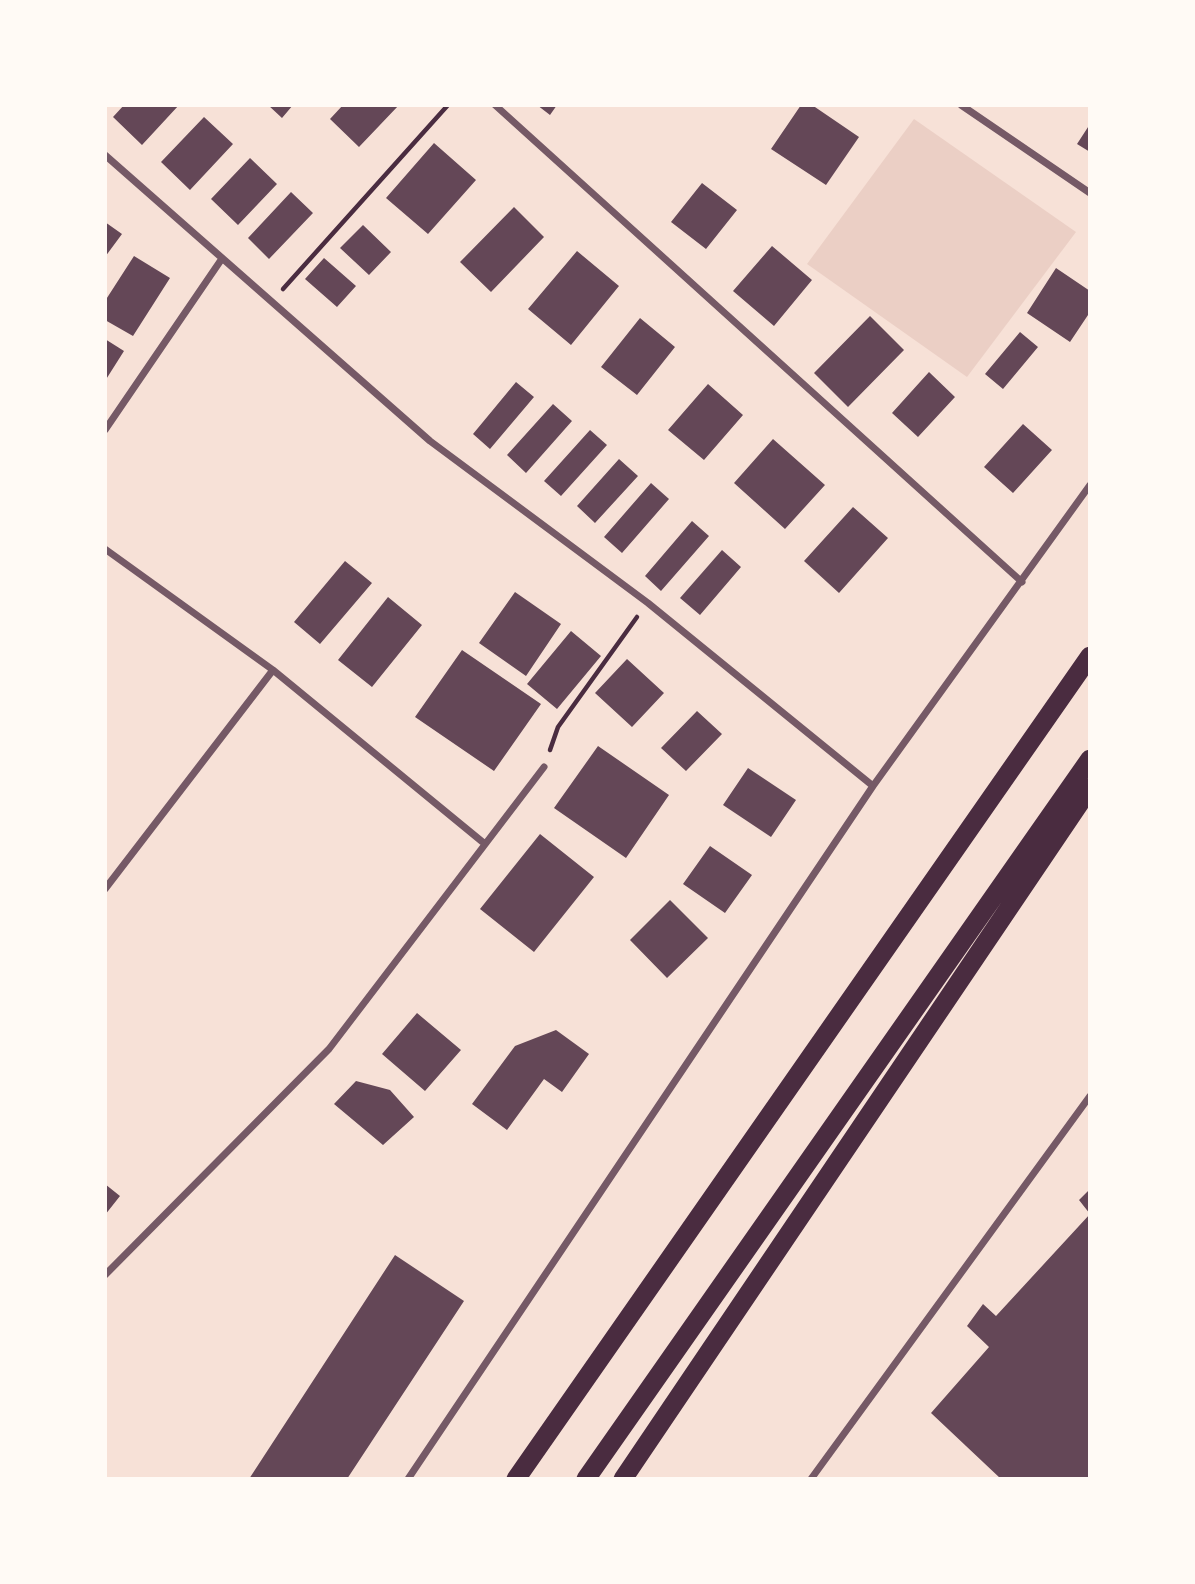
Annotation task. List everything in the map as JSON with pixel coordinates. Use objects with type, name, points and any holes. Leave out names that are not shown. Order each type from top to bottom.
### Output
[{"type":"highway","points":[[516,1479],[1090,656]]},
{"type":"highway","points":[[586,1479],[1090,760]]},
{"type":"highway","points":[[623,1479],[1090,789]]},
{"type":"highway","points":[[500,1479],[603,1353]]},
{"type":"street","points":[[495,105],[1022,582]]},
{"type":"street","points":[[961,105],[1090,192]]},
{"type":"street","points":[[105,155],[430,441],[648,603],[873,786]]},
{"type":"street","points":[[105,430],[222,260]]},
{"type":"street","points":[[408,1479],[873,786],[1090,485]]},
{"type":"street","points":[[105,549],[273,670],[485,844]]},
{"type":"street","points":[[105,889],[273,670]]},
{"type":"street","points":[[105,1275],[329,1049],[544,767]]},
{"type":"street","points":[[811,1479],[1090,1096]]},
{"type":"street","points":[[1083,1107],[1090,1115]]},
{"type":"path","points":[[271,303],[448,105]]},
{"type":"path","points":[[544,767],[558,727],[648,603]]},
{"type":"shaded area","points":[[914,119],[1076,232],[967,377],[807,264]]},
{"type":"building","points":[[124,105],[179,105],[142,145],[113,117]]},
{"type":"building","points":[[268,105],[293,105],[282,118]]},
{"type":"building","points":[[343,105],[399,105],[359,147],[330,119]]},
{"type":"building","points":[[537,105],[557,105],[550,115]]},
{"type":"building","points":[[801,105],[812,105],[859,137],[826,185],[771,149]]},
{"type":"building","points":[[204,117],[233,144],[190,190],[161,162]]},
{"type":"building","points":[[1090,124],[1090,152],[1077,144]]},
{"type":"building","points":[[434,143],[476,180],[428,234],[386,198]]},
{"type":"building","points":[[250,158],[277,184],[238,225],[211,199]]},
{"type":"building","points":[[702,183],[737,210],[706,249],[671,222]]},
{"type":"building","points":[[291,192],[313,213],[269,259],[248,238]]},
{"type":"building","points":[[514,207],[544,237],[491,292],[460,262]]},
{"type":"building","points":[[105,222],[122,234],[105,257]]},
{"type":"building","points":[[363,225],[391,252],[369,275],[340,248]]},
{"type":"building","points":[[772,246],[812,280],[774,326],[733,291]]},
{"type":"building","points":[[577,251],[619,286],[571,345],[528,309]]},
{"type":"building","points":[[134,256],[170,278],[133,336],[105,320],[105,301]]},
{"type":"building","points":[[324,258],[356,286],[337,307],[305,279]]},
{"type":"building","points":[[1056,268],[1090,291],[1090,312],[1070,342],[1027,313]]},
{"type":"building","points":[[870,316],[904,350],[848,407],[814,373]]},
{"type":"building","points":[[640,318],[675,347],[637,395],[601,367]]},
{"type":"building","points":[[1020,332],[1038,347],[1003,389],[985,374]]},
{"type":"building","points":[[105,339],[124,351],[105,381]]},
{"type":"building","points":[[929,372],[955,397],[918,437],[892,413]]},
{"type":"building","points":[[516,382],[534,397],[490,449],[473,434]]},
{"type":"building","points":[[708,384],[743,415],[704,460],[668,430]]},
{"type":"building","points":[[553,404],[572,421],[526,473],[507,455]]},
{"type":"building","points":[[1023,424],[1052,450],[1013,493],[984,467]]},
{"type":"building","points":[[590,430],[607,445],[561,496],[544,481]]},
{"type":"building","points":[[773,439],[825,485],[785,529],[734,483]]},
{"type":"building","points":[[619,459],[638,476],[595,523],[577,506]]},
{"type":"building","points":[[651,483],[669,499],[622,553],[604,537]]},
{"type":"building","points":[[853,507],[888,538],[839,593],[804,561]]},
{"type":"building","points":[[692,521],[709,536],[661,591],[645,576]]},
{"type":"building","points":[[722,550],[741,567],[700,615],[680,598]]},
{"type":"building","points":[[345,561],[372,583],[320,644],[294,622]]},
{"type":"building","points":[[515,592],[561,624],[526,676],[479,643]]},
{"type":"building","points":[[388,597],[422,625],[372,687],[338,660]]},
{"type":"building","points":[[571,631],[601,656],[557,709],[527,684]]},
{"type":"building","points":[[462,650],[541,704],[494,771],[415,717]]},
{"type":"building","points":[[627,659],[664,693],[632,727],[595,693]]},
{"type":"building","points":[[697,711],[722,734],[686,771],[661,748]]},
{"type":"building","points":[[598,746],[669,795],[626,858],[554,808]]},
{"type":"building","points":[[748,768],[796,800],[771,837],[723,805]]},
{"type":"building","points":[[540,834],[594,877],[534,952],[480,909]]},
{"type":"building","points":[[710,846],[752,875],[725,913],[683,884]]},
{"type":"building","points":[[670,900],[708,938],[667,978],[630,940]]},
{"type":"building","points":[[417,1013],[461,1050],[425,1091],[382,1054]]},
{"type":"building","points":[[556,1030],[589,1054],[562,1092],[544,1079],[507,1130],[472,1104],[515,1046]]},
{"type":"building","points":[[356,1081],[390,1090],[414,1117],[383,1145],[334,1104]]},
{"type":"building","points":[[105,1184],[120,1196],[105,1215]]},
{"type":"building","points":[[1090,1189],[1090,1214],[1079,1200]]},
{"type":"building","points":[[1090,1214],[1090,1479],[1001,1479],[931,1413],[989,1347],[967,1326],[983,1304],[996,1316]]},
{"type":"building","points":[[395,1255],[464,1301],[347,1479],[249,1479]]}]
